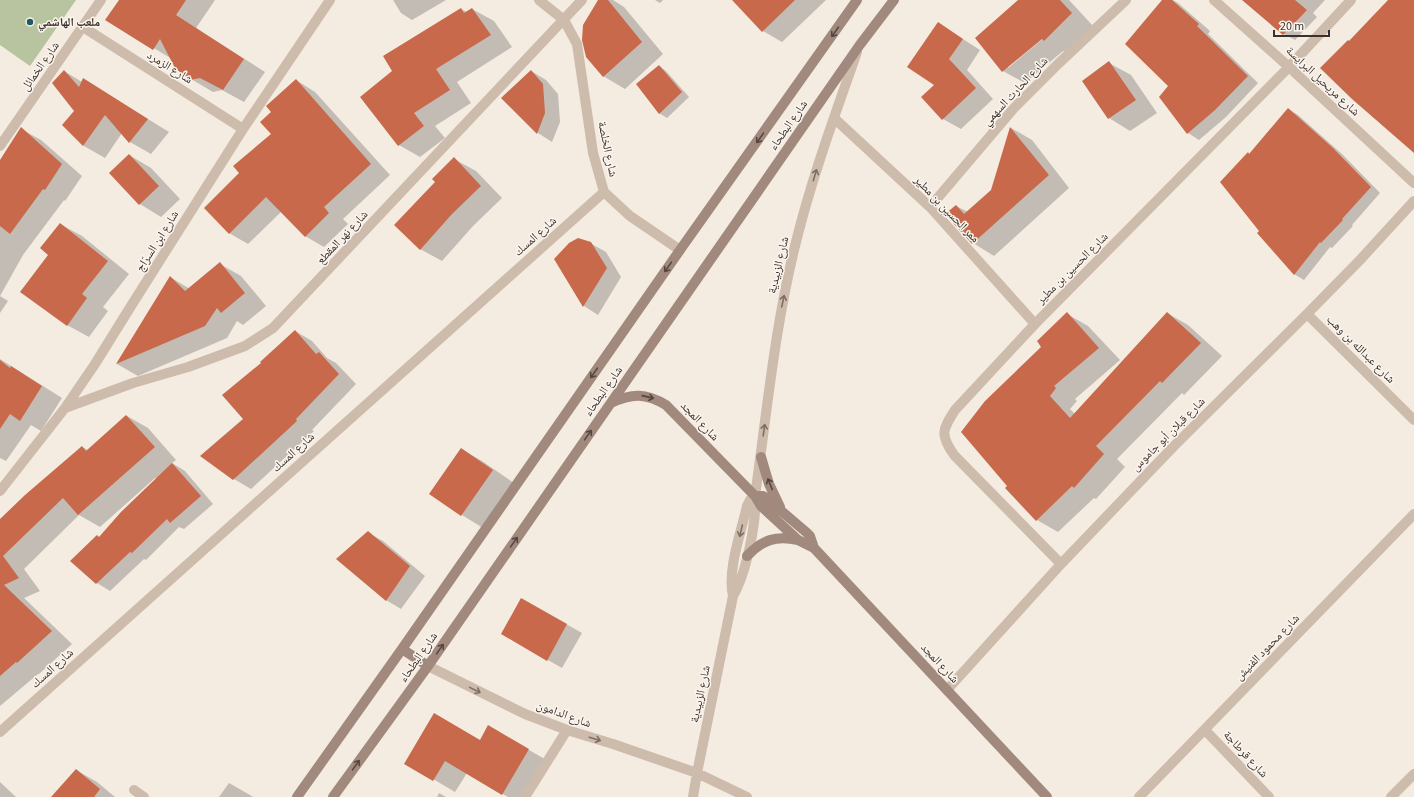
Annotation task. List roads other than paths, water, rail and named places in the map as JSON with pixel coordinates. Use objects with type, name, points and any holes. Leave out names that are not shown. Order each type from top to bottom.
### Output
[{"type":"street","name":"شارع الخمائل","points":[[0,146],[101,0]]},
{"type":"street","name":"شارع ابن السرّاج","points":[[0,491],[65,408],[95,364],[130,306],[243,129],[330,0]]},
{"type":"street","points":[[539,0],[564,20]]},
{"type":"street","name":"شارع نهر المقطع","points":[[65,408],[133,383],[188,367],[244,346],[273,328],[582,0]]},
{"type":"street","name":"شارع البطحاء","points":[[297,797],[857,0]]},
{"type":"street","name":"شارع البطحاء","points":[[333,797],[428,666],[859,46],[894,0]]},
{"type":"street","name":"شارع الحارث السهمي","points":[[930,207],[1014,108],[1126,0]]},
{"type":"street","name":"شارع مريحيل البرايسة","points":[[1214,0],[1414,183]]},
{"type":"street","name":"شارع الحسين بن مطير","points":[[1061,564],[954,455],[946,443],[944,433],[947,422],[955,410],[1036,324],[1289,67],[1351,0]]},
{"type":"street","name":"شارع الخلصة","points":[[564,20],[577,44],[593,153],[604,192],[630,216],[680,250]]},
{"type":"street","name":"شارع الزمرد","points":[[83,27],[243,129]]},
{"type":"street","name":"شارع الزبيدية","points":[[733,596],[741,582],[756,514],[756,496],[779,322],[795,242],[820,158],[859,46]]},
{"type":"street","name":"ممر الحسين بن مطير","points":[[834,118],[930,207],[1036,324]]},
{"type":"street","name":"شارع المسك","points":[[0,732],[604,192]]},
{"type":"street","name":"شارع قبلان أبو جاموس","points":[[947,690],[1061,564],[1174,446],[1360,260],[1414,201]]},
{"type":"street","name":"شارع عبدالله بن وهب","points":[[1307,314],[1414,420]]},
{"type":"street","name":"شارع المجد","points":[[611,403],[633,395],[656,399],[666,405],[756,496],[761,506],[798,540],[814,548],[1047,797]]},
{"type":"street","points":[[761,457],[769,484],[782,511]]},
{"type":"street","name":"شارع الزبيدية","points":[[693,797],[733,596],[731,579],[746,506],[750,500],[756,496]]},
{"type":"street","name":"شارع المجد","points":[[756,496],[763,496],[806,532],[810,536],[814,548]]},
{"type":"street","name":"شارع محمود الفنيش","points":[[1139,797],[1414,514]]},
{"type":"street","points":[[747,556],[755,548],[776,538],[798,540]]},
{"type":"street","points":[[402,649],[428,666]]},
{"type":"street","name":"شارع الدامون","points":[[428,666],[506,705],[567,730],[697,773],[747,797]]},
{"type":"street","points":[[525,797],[567,730]]},
{"type":"street","name":"شارع قرطاجة","points":[[1205,730],[1269,797]]},
{"type":"street","points":[[1392,797],[1414,774]]},
{"type":"street","points":[[134,790],[144,797]]},
{"type":"place","name":"ملعب الهاشمي","points":[[30,22]]}]
